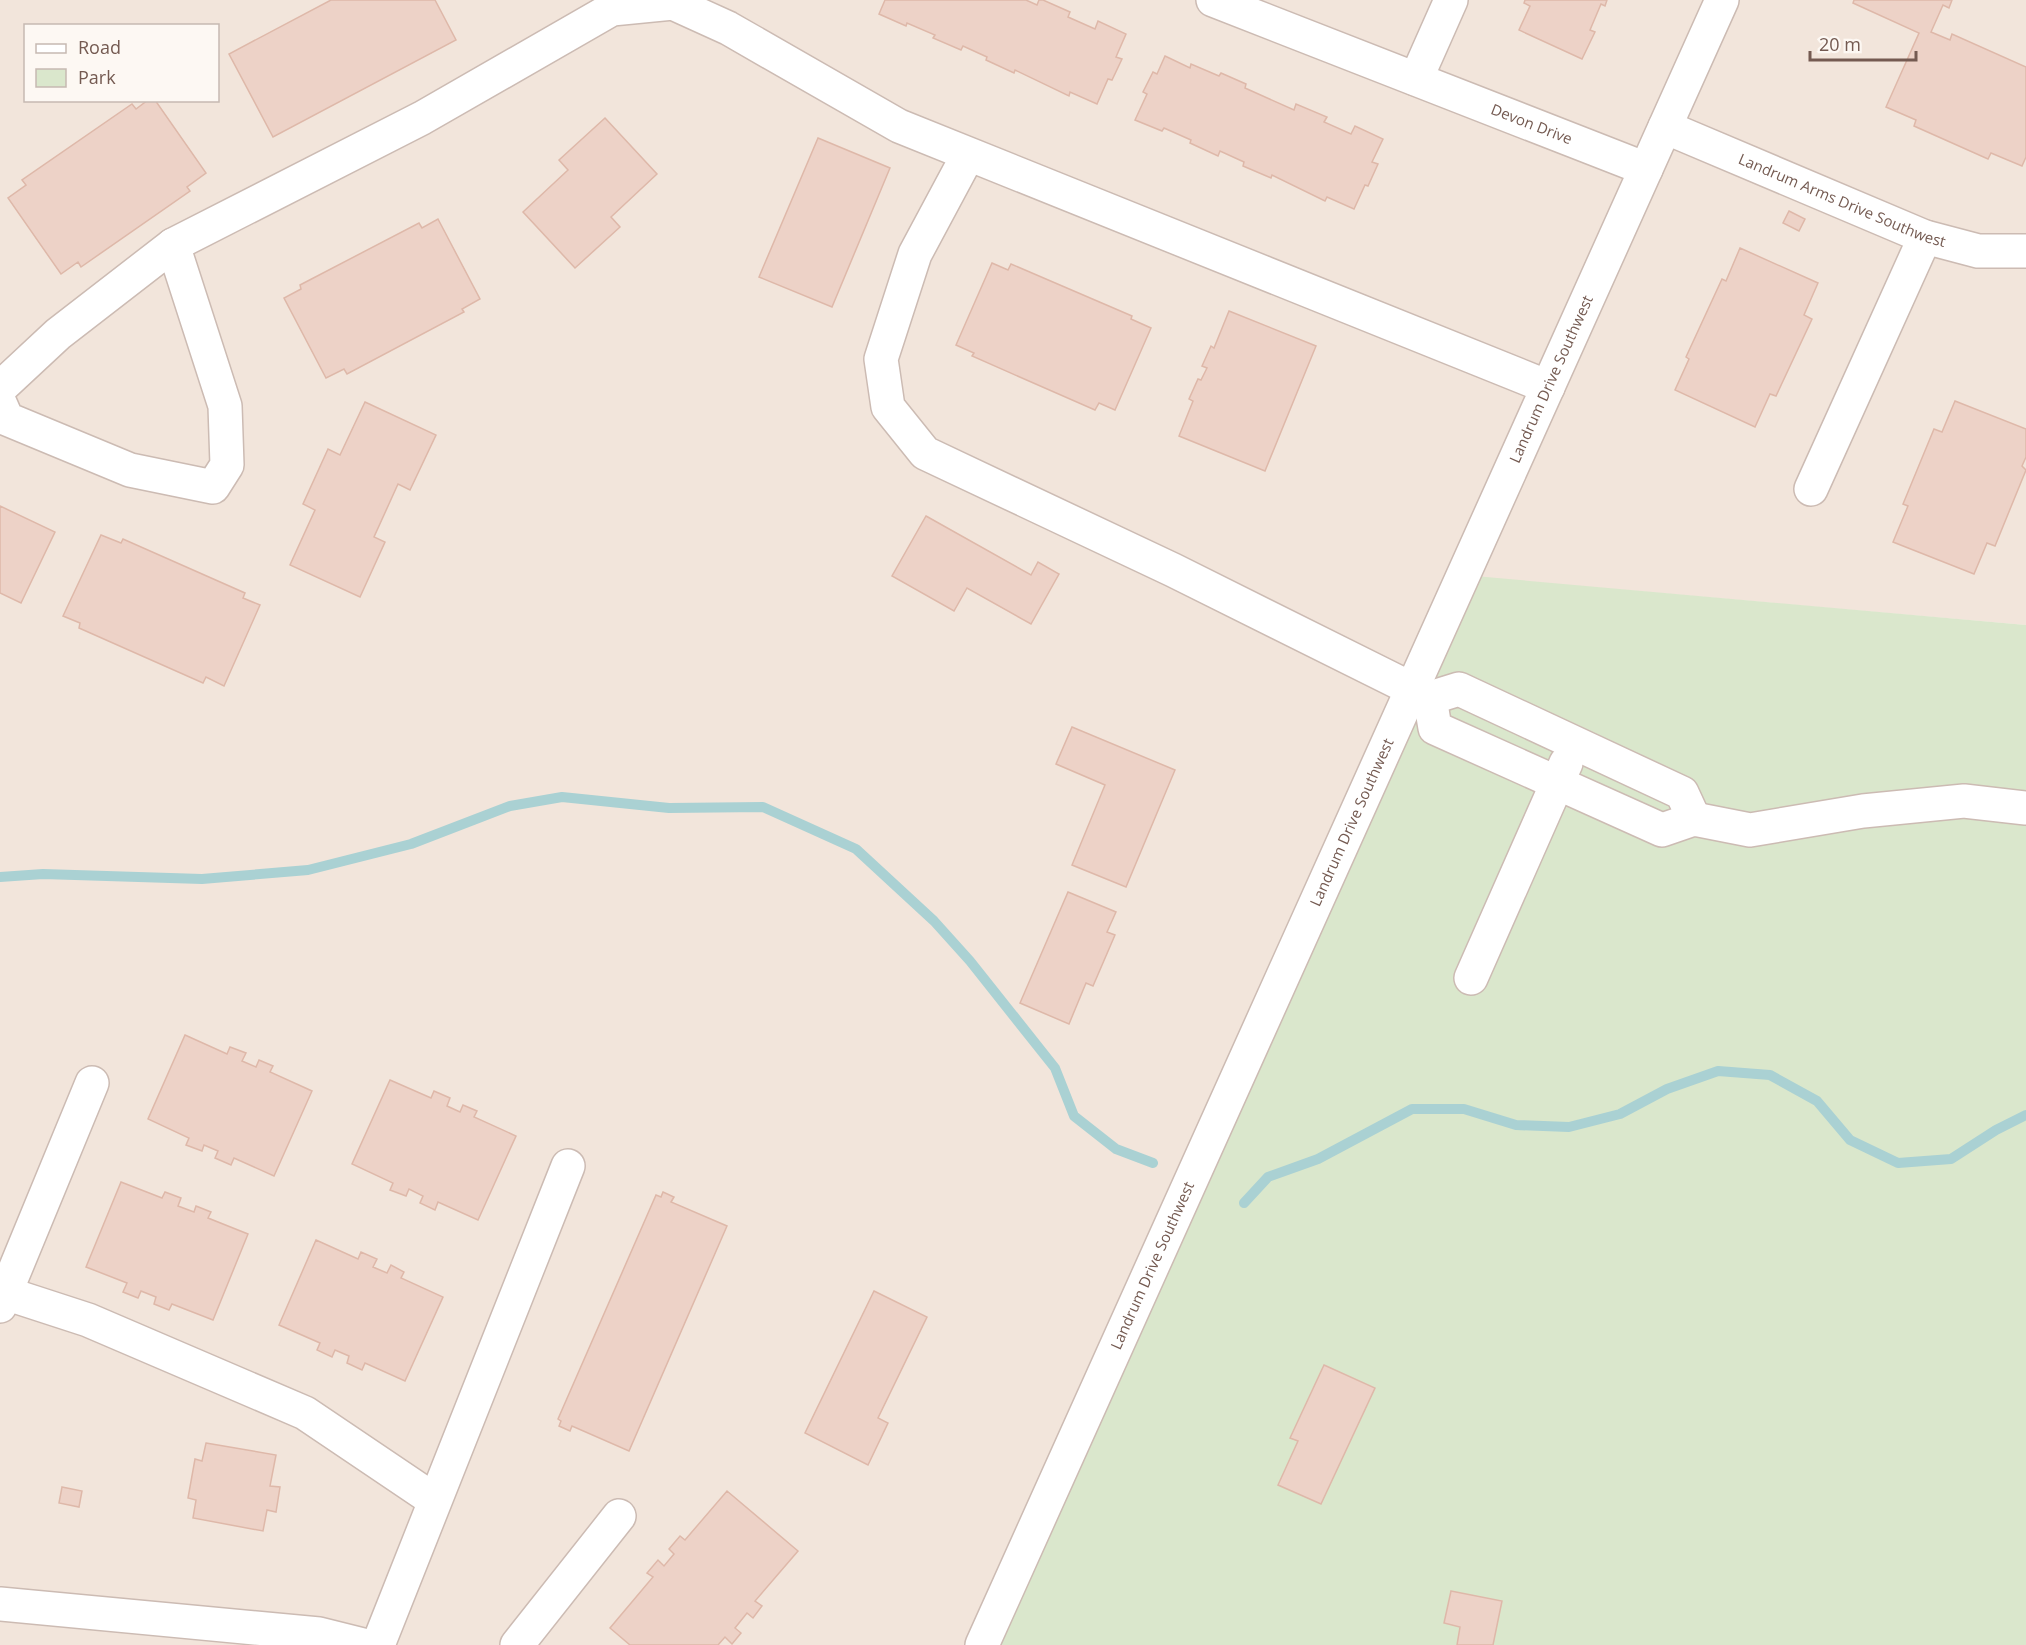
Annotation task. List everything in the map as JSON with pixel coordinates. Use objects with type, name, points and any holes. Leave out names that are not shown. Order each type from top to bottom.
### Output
[{"type":"street","points":[[1416,79],[1451,0]]},
{"type":"street","name":"Landrum Drive Southwest","points":[[982,1645],[1421,694],[1548,387],[1722,0]]},
{"type":"street","points":[[0,388],[58,334],[173,245],[422,118],[612,9],[673,3],[728,28],[899,126],[1548,387]]},
{"type":"street","name":"Devon Drive","points":[[1230,3],[1646,169]]},
{"type":"street","name":"Landrum Arms Drive Southwest","points":[[1665,127],[1925,237],[1978,251],[2026,251]]},
{"type":"street","points":[[969,155],[915,254],[881,359],[888,407],[925,453],[1173,570],[1421,694],[1459,689],[1682,793],[1694,819]]},
{"type":"street","points":[[1811,489],[1925,237]]},
{"type":"street","points":[[0,403],[7,419],[130,470],[213,487],[227,465],[225,406],[173,245]]},
{"type":"street","points":[[1421,694],[1435,728],[1662,830],[1694,819],[1750,830],[1863,811],[1964,801],[2026,808]]},
{"type":"street","points":[[1471,978],[1575,743]]},
{"type":"street","points":[[92,1083],[3,1300],[88,1320],[305,1413],[434,1500]]},
{"type":"street","points":[[378,1645],[568,1166]]},
{"type":"street","points":[[517,1645],[619,1516]]},
{"type":"street","points":[[0,1604],[196,1634],[319,1634],[363,1645]]},
{"type":"shaded area","points":[[0,0],[2026,0],[2026,625],[1463,576],[967,1645],[0,1645]]},
{"type":"green space","points":[[1463,575],[2026,625],[2026,1645],[967,1645]]},
{"type":"building","points":[[331,0],[435,0],[456,40],[273,137],[229,54]]},
{"type":"building","points":[[885,0],[1026,0],[1037,5],[1039,0],[1043,0],[1070,12],[1068,17],[1095,29],[1098,21],[1126,34],[1116,57],[1122,59],[1112,80],[1108,79],[1097,104],[1070,92],[1069,96],[1015,70],[1014,73],[986,60],[987,57],[963,46],[961,50],[933,38],[935,35],[879,14]]},
{"type":"building","points":[[1525,0],[1607,0],[1605,6],[1601,4],[1590,30],[1595,32],[1582,59],[1519,30],[1530,6],[1524,3]]},
{"type":"building","points":[[1854,0],[1952,0],[1949,8],[1943,5],[1931,32],[1950,40],[1952,34],[2026,67],[2026,157],[2022,166],[1991,153],[1988,159],[1914,126],[1916,120],[1886,107],[1919,33],[1853,3]]},
{"type":"building","points":[[1165,56],[1190,68],[1191,64],[1219,76],[1221,73],[1246,84],[1245,88],[1294,110],[1296,104],[1327,117],[1324,122],[1351,134],[1355,126],[1383,139],[1372,162],[1378,164],[1354,209],[1327,197],[1325,201],[1272,175],[1271,178],[1243,166],[1244,162],[1220,151],[1218,156],[1164,128],[1162,131],[1135,120],[1147,94],[1143,92],[1153,72],[1157,74]]},
{"type":"building","points":[[145,102],[156,102],[206,173],[187,187],[190,191],[81,267],[78,262],[61,274],[8,198],[26,185],[22,180],[132,104],[136,109]]},
{"type":"building","points":[[605,118],[657,174],[611,217],[620,227],[575,268],[523,212],[568,170],[559,160]]},
{"type":"building","points":[[818,138],[890,168],[832,307],[759,277]]},
{"type":"building","points":[[1789,211],[1805,219],[1799,231],[1783,223]]},
{"type":"building","points":[[438,219],[480,299],[462,309],[464,312],[347,374],[344,369],[326,378],[284,298],[301,289],[300,285],[419,223],[422,228]]},
{"type":"building","points":[[1740,248],[1818,283],[1804,315],[1812,319],[1776,396],[1770,394],[1755,427],[1675,390],[1689,359],[1686,357],[1722,279],[1726,281]]},
{"type":"building","points":[[992,263],[1008,270],[1011,264],[1132,316],[1131,319],[1151,328],[1115,410],[1099,403],[1095,410],[972,356],[974,353],[956,345]]},
{"type":"building","points":[[1229,311],[1316,346],[1265,471],[1179,436],[1193,401],[1189,399],[1198,379],[1201,380],[1207,368],[1202,366],[1211,346],[1214,348]]},
{"type":"building","points":[[1955,401],[2026,429],[2026,457],[2022,466],[2026,470],[1995,546],[1987,543],[1974,574],[1893,542],[1908,506],[1903,504],[1934,429],[1942,432]]},
{"type":"building","points":[[365,402],[436,435],[410,490],[398,484],[374,537],[385,542],[360,597],[290,565],[315,510],[303,504],[328,449],[340,455]]},
{"type":"building","points":[[0,506],[55,532],[21,603],[0,593]]},
{"type":"building","points":[[926,516],[1031,575],[1038,562],[1059,574],[1031,624],[967,588],[954,611],[892,576]]},
{"type":"building","points":[[101,535],[121,543],[123,539],[245,593],[243,598],[260,605],[224,686],[206,677],[203,683],[79,628],[80,623],[63,616]]},
{"type":"building","points":[[1072,727],[1175,770],[1126,887],[1072,865],[1105,785],[1056,764]]},
{"type":"building","points":[[1068,892],[1116,912],[1107,932],[1115,935],[1093,986],[1086,983],[1069,1024],[1020,1003]]},
{"type":"building","points":[[185,1035],[227,1054],[230,1047],[246,1053],[242,1061],[256,1067],[259,1060],[273,1066],[270,1072],[312,1091],[274,1176],[234,1158],[231,1165],[215,1158],[218,1151],[204,1145],[202,1151],[186,1145],[189,1138],[148,1119]]},
{"type":"building","points":[[390,1080],[431,1098],[434,1091],[450,1098],[447,1106],[460,1112],[463,1105],[477,1111],[474,1117],[516,1136],[478,1220],[438,1202],[435,1210],[420,1203],[423,1196],[409,1189],[406,1196],[390,1190],[393,1183],[352,1164]]},
{"type":"building","points":[[121,1182],[162,1198],[165,1192],[181,1198],[178,1206],[194,1212],[196,1206],[211,1212],[208,1218],[248,1234],[213,1320],[172,1304],[169,1310],[154,1304],[156,1297],[141,1291],[138,1298],[123,1292],[127,1283],[86,1267]]},
{"type":"building","points":[[663,1192],[674,1197],[671,1202],[727,1226],[629,1451],[572,1426],[570,1431],[559,1426],[561,1421],[558,1419],[656,1195],[661,1197]]},
{"type":"building","points":[[316,1240],[358,1259],[361,1252],[377,1259],[373,1267],[387,1273],[391,1265],[404,1272],[401,1278],[443,1297],[405,1381],[365,1363],[362,1370],[347,1363],[349,1356],[335,1350],[332,1357],[317,1350],[320,1343],[279,1325]]},
{"type":"building","points":[[874,1291],[927,1317],[878,1418],[888,1423],[868,1465],[805,1433]]},
{"type":"building","points":[[1324,1365],[1375,1388],[1321,1504],[1278,1485],[1298,1441],[1290,1438]]},
{"type":"building","points":[[206,1443],[276,1455],[270,1486],[280,1487],[276,1512],[267,1510],[263,1531],[193,1518],[196,1500],[188,1498],[195,1459],[202,1461]]},
{"type":"building","points":[[62,1487],[82,1491],[79,1507],[59,1503]]},
{"type":"building","points":[[727,1491],[798,1551],[755,1601],[762,1606],[753,1618],[747,1613],[735,1628],[741,1633],[732,1644],[725,1637],[718,1645],[630,1645],[610,1628],[653,1577],[647,1573],[658,1560],[664,1566],[674,1554],[669,1549],[680,1536],[685,1540]]},
{"type":"building","points":[[1451,1591],[1502,1601],[1493,1645],[1457,1645],[1460,1627],[1444,1623]]},
{"type":"waterway","points":[[0,877],[43,874],[202,879],[308,870],[411,844],[510,806],[562,797],[669,808],[763,807],[856,849],[934,921],[970,961],[1055,1068],[1074,1116],[1116,1149],[1153,1163]]},
{"type":"waterway","points":[[1244,1203],[1268,1177],[1318,1159],[1412,1109],[1464,1109],[1516,1125],[1569,1127],[1620,1114],[1667,1089],[1718,1071],[1770,1075],[1817,1101],[1850,1140],[1898,1163],[1951,1159],[1996,1130],[2026,1115]]}]
